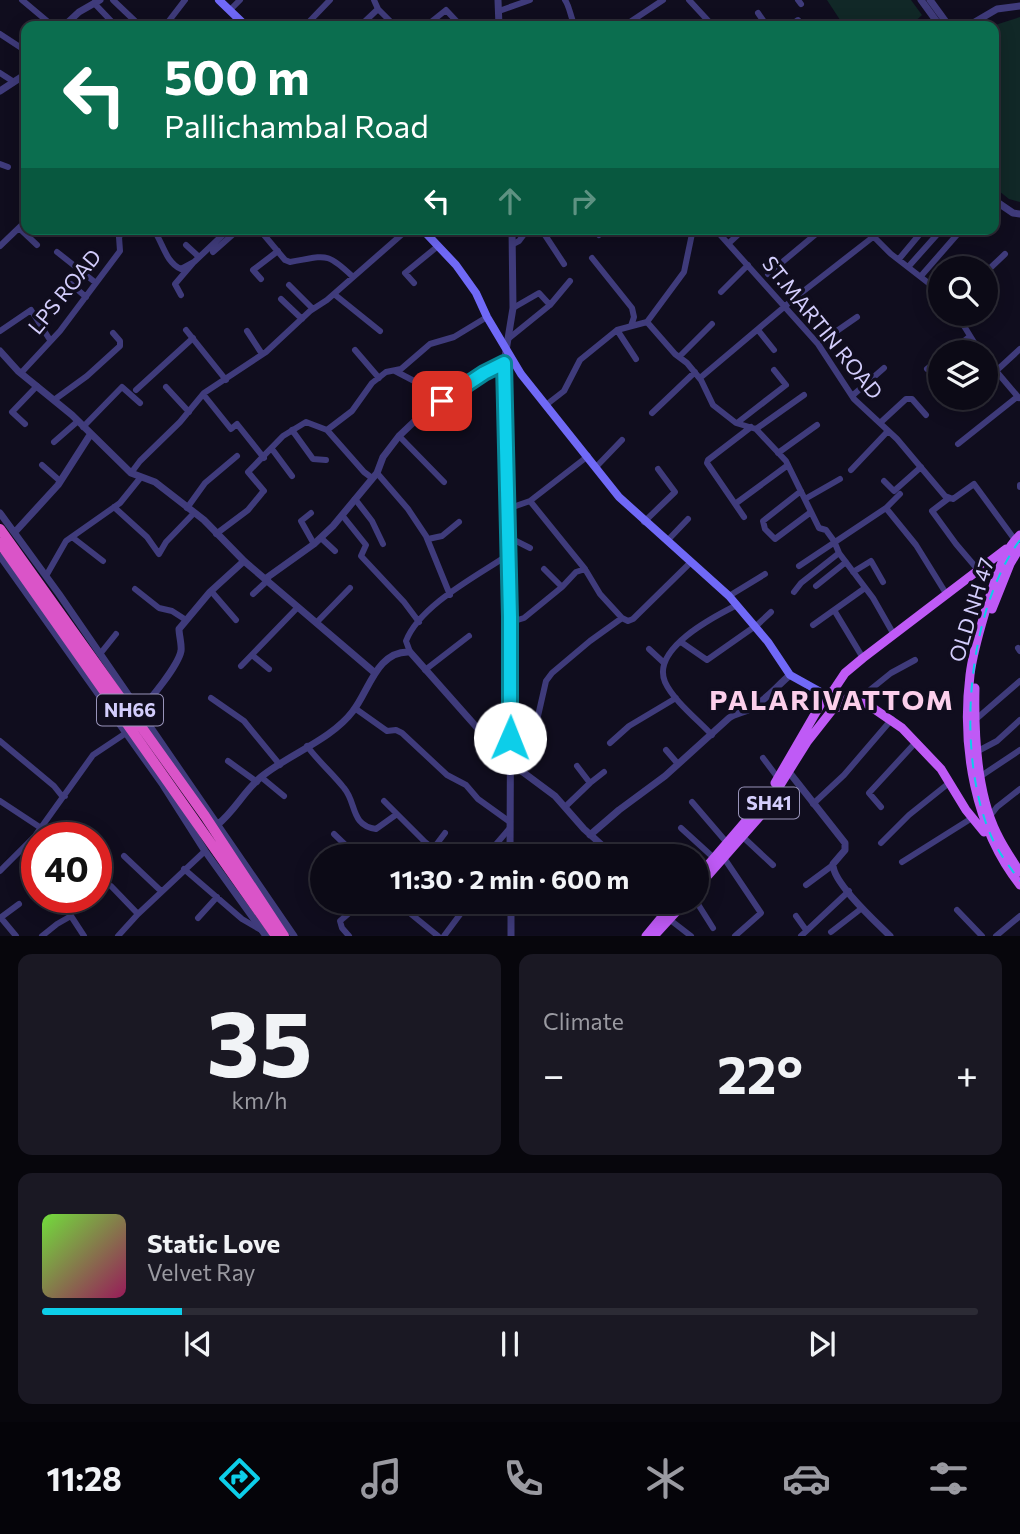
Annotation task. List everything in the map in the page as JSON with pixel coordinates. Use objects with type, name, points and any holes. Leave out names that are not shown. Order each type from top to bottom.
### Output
[{"type":"highway","name":"NH66","points":[[0,529],[134,731]]},
{"type":"highway","name":"NH66","points":[[0,543],[55,627],[284,936]]},
{"type":"highway","name":"NH66","points":[[252,895],[276,936]]},
{"type":"main road","points":[[219,0],[241,21]]},
{"type":"main road","points":[[428,235],[456,265],[505,349],[619,497],[729,596],[790,674],[827,696]]},
{"type":"main road","name":"OLD NH 47","points":[[827,696],[845,673],[893,634],[1017,545]]},
{"type":"main road","name":"OLD NH 47","points":[[981,819],[975,678],[980,651],[998,592],[1017,545]]},
{"type":"main road","name":"OLD NH 47","points":[[1017,545],[993,586],[975,649],[968,701],[974,782],[981,819],[995,849],[1020,885]]},
{"type":"main road","points":[[837,692],[842,699],[839,707],[828,708],[827,696],[837,692]]},
{"type":"main road","name":"SH41","points":[[720,859],[728,844],[759,808],[827,696]]},
{"type":"main road","name":"OLD NH 47","points":[[842,699],[867,704],[892,719],[916,742],[931,757],[949,783],[995,832],[1017,860],[1020,872]]},
{"type":"main road","name":"SH41","points":[[709,869],[743,837],[807,742],[833,709]]},
{"type":"main road","points":[[646,936],[663,914]]},
{"type":"main road","points":[[654,936],[674,914]]},
{"type":"street","points":[[22,0],[47,21]]},
{"type":"street","points":[[113,0],[135,21]]},
{"type":"street","points":[[169,21],[185,0]]},
{"type":"street","points":[[230,10],[240,0]]},
{"type":"street","points":[[310,21],[330,0]]},
{"type":"street","points":[[374,0],[378,9],[390,21]]},
{"type":"street","points":[[498,0],[499,21]]},
{"type":"street","points":[[499,11],[530,0]]},
{"type":"street","points":[[565,0],[572,21]]},
{"type":"street","points":[[632,21],[663,0]]},
{"type":"street","points":[[690,0],[706,21]]},
{"type":"street","points":[[695,6],[703,0]]},
{"type":"street","points":[[921,0],[936,21]]},
{"type":"street","points":[[930,0],[945,21]]},
{"type":"street","points":[[997,9],[1001,0]]},
{"type":"street","points":[[69,21],[97,1],[112,21]]},
{"type":"street","points":[[977,21],[997,9],[1020,6]]},
{"type":"street","points":[[365,21],[378,9]]},
{"type":"street","points":[[432,21],[446,9],[457,21]]},
{"type":"street","points":[[758,13],[764,21]]},
{"type":"street","points":[[0,33],[21,48]]},
{"type":"street","points":[[0,73],[13,82]]},
{"type":"street","points":[[0,91],[21,77]]},
{"type":"street","points":[[0,164],[8,167]]},
{"type":"street","points":[[999,204],[1016,214],[1020,221]]},
{"type":"street","points":[[0,246],[21,226]]},
{"type":"street","points":[[26,235],[37,245]]},
{"type":"street","name":"LPS ROAD","points":[[21,373],[86,297],[120,251],[120,235]]},
{"type":"street","points":[[156,235],[174,266],[181,269],[197,260]]},
{"type":"street","points":[[181,295],[175,284],[223,235]]},
{"type":"street","points":[[213,252],[232,235]]},
{"type":"street","points":[[264,235],[285,260],[290,262],[330,257],[353,277]]},
{"type":"street","points":[[131,473],[203,394],[262,354],[401,235]]},
{"type":"street","points":[[510,844],[512,764],[504,363],[513,308],[512,235]]},
{"type":"street","points":[[513,244],[524,235]]},
{"type":"street","points":[[549,235],[564,264]]},
{"type":"street","points":[[547,405],[564,391],[580,360],[617,330],[647,321],[684,272],[692,235]]},
{"type":"street","name":"ST.MARTIN ROAD","points":[[721,235],[818,344],[852,396],[880,422],[949,498]]},
{"type":"street","points":[[729,243],[738,235]]},
{"type":"street","points":[[768,274],[815,235]]},
{"type":"street","points":[[900,259],[919,235]]},
{"type":"street","points":[[909,267],[937,235]]},
{"type":"street","points":[[921,276],[957,235]]},
{"type":"street","points":[[652,413],[873,237],[928,282]]},
{"type":"street","points":[[186,245],[197,260]]},
{"type":"street","points":[[414,283],[405,273],[438,246]]},
{"type":"street","points":[[261,279],[253,270],[278,251]]},
{"type":"street","points":[[57,252],[96,284]]},
{"type":"street","points":[[998,261],[1005,254]]},
{"type":"street","points":[[592,258],[632,308],[634,317],[631,326]]},
{"type":"street","points":[[721,292],[748,265]]},
{"type":"street","points":[[508,339],[550,305],[570,281]]},
{"type":"street","points":[[71,284],[86,297]]},
{"type":"street","points":[[289,285],[313,309]]},
{"type":"street","points":[[334,293],[380,331]]},
{"type":"street","points":[[513,308],[539,293],[550,305]]},
{"type":"street","points":[[281,299],[302,319]]},
{"type":"street","points":[[0,331],[32,310],[50,341]]},
{"type":"street","points":[[327,430],[352,411],[386,372],[401,369],[430,344],[454,337],[487,317]]},
{"type":"street","points":[[818,344],[857,317]]},
{"type":"street","points":[[647,321],[697,375],[713,405],[736,423],[754,428],[788,465],[818,528],[826,530],[834,541],[839,553],[865,588],[893,634]]},
{"type":"street","points":[[679,357],[712,324]]},
{"type":"street","points":[[964,326],[972,340]]},
{"type":"street","points":[[186,330],[226,380]]},
{"type":"street","points":[[617,330],[636,359]]},
{"type":"street","points":[[758,330],[774,350]]},
{"type":"street","points":[[247,331],[262,354]]},
{"type":"street","points":[[54,400],[120,346],[120,341],[113,333]]},
{"type":"street","points":[[966,340],[970,337]]},
{"type":"street","points":[[135,390],[193,338]]},
{"type":"street","points":[[998,365],[1020,349]]},
{"type":"street","points":[[355,350],[379,378]]},
{"type":"street","points":[[0,351],[131,473],[155,482],[194,513],[244,561],[375,673]]},
{"type":"street","points":[[253,594],[266,580],[318,541],[375,476],[383,457],[399,436],[418,418],[484,373],[504,363]]},
{"type":"street","points":[[852,396],[884,368]]},
{"type":"street","points":[[736,423],[786,385],[774,370]]},
{"type":"street","points":[[395,371],[418,383],[426,392]]},
{"type":"street","points":[[958,444],[1018,398],[998,377]]},
{"type":"street","points":[[25,424],[12,412],[37,386]]},
{"type":"street","points":[[54,442],[125,387],[140,403]]},
{"type":"street","points":[[166,387],[188,412]]},
{"type":"street","points":[[203,394],[231,429],[237,424],[264,458]]},
{"type":"street","points":[[744,517],[707,463],[708,460],[804,395]]},
{"type":"street","points":[[880,422],[906,399],[912,399],[926,415]]},
{"type":"street","points":[[216,534],[267,494],[248,472],[283,436],[306,422],[327,430],[364,472],[375,476],[408,509],[428,539],[450,595]]},
{"type":"street","points":[[778,453],[817,425]]},
{"type":"street","points":[[292,430],[313,459],[326,460]]},
{"type":"street","points":[[851,470],[888,431]]},
{"type":"street","points":[[15,532],[60,481],[90,435]]},
{"type":"street","points":[[399,436],[444,482]]},
{"type":"street","points":[[596,467],[622,440]]},
{"type":"street","points":[[272,449],[292,477]]},
{"type":"street","points":[[187,508],[205,483],[237,456]]},
{"type":"street","points":[[508,509],[530,500],[588,456]]},
{"type":"street","points":[[42,465],[60,481]]},
{"type":"street","points":[[736,504],[788,465]]},
{"type":"street","points":[[884,481],[894,491],[921,467]]},
{"type":"street","points":[[644,522],[675,492],[658,469]]},
{"type":"street","points":[[46,576],[66,541],[114,507],[141,477]]},
{"type":"street","points":[[805,499],[840,479]]},
{"type":"street","points":[[979,571],[932,512],[949,498],[953,499],[974,484],[1017,545]]},
{"type":"street","points":[[801,491],[764,521],[765,528],[775,539],[811,512]]},
{"type":"street","points":[[799,566],[886,509],[900,494]]},
{"type":"street","points":[[355,499],[372,521],[383,544]]},
{"type":"street","points":[[530,500],[585,569],[600,594],[628,621],[691,562]]},
{"type":"street","points":[[114,507],[147,537],[159,554],[166,542],[194,513]]},
{"type":"street","points":[[886,509],[916,545],[947,595]]},
{"type":"street","points":[[0,513],[217,825],[252,895],[264,933]]},
{"type":"street","points":[[311,513],[301,521],[318,541],[335,551]]},
{"type":"street","points":[[342,515],[366,545],[361,556],[419,622]]},
{"type":"street","points":[[667,541],[688,519]]},
{"type":"street","points":[[428,539],[442,536],[459,522]]},
{"type":"street","points":[[72,537],[103,561]]},
{"type":"street","points":[[508,537],[530,548]]},
{"type":"street","points":[[794,592],[801,583],[839,553]]},
{"type":"street","points":[[508,555],[450,595],[419,622],[406,641],[410,652],[488,740],[512,764],[532,777],[565,807],[599,843]]},
{"type":"street","points":[[0,556],[55,627]]},
{"type":"street","points":[[139,711],[153,697],[181,651],[179,629],[211,591],[244,561]]},
{"type":"street","points":[[853,572],[871,561],[883,582]]},
{"type":"street","points":[[816,586],[846,562]]},
{"type":"street","points":[[544,569],[562,587]]},
{"type":"street","points":[[510,622],[524,618],[576,572],[585,569]]},
{"type":"street","points":[[729,596],[765,574]]},
{"type":"street","points":[[317,622],[350,588]]},
{"type":"street","points":[[813,625],[865,588]]},
{"type":"street","points":[[135,589],[159,608],[172,611],[186,620]]},
{"type":"street","points":[[211,591],[236,620]]},
{"type":"street","points":[[712,735],[676,698],[666,683],[662,671],[663,662],[668,654],[708,619],[737,606]]},
{"type":"street","points":[[241,666],[298,607]]},
{"type":"street","points":[[834,610],[863,658]]},
{"type":"street","points":[[681,642],[707,660],[754,628],[771,612]]},
{"type":"street","points":[[510,738],[537,716],[552,673],[590,640],[622,618]]},
{"type":"street","points":[[100,654],[116,634]]},
{"type":"street","points":[[425,670],[469,636]]},
{"type":"street","points":[[649,649],[663,662]]},
{"type":"street","points":[[217,825],[226,819],[259,779],[337,727],[356,709],[375,673],[403,652],[410,652]]},
{"type":"street","points":[[252,655],[268,669]]},
{"type":"street","points":[[855,702],[891,673],[915,660]]},
{"type":"street","points":[[590,835],[736,713],[747,711],[761,702],[790,674]]},
{"type":"street","points":[[975,720],[1019,684]]},
{"type":"street","points":[[211,698],[244,721],[280,765]]},
{"type":"street","points":[[610,743],[629,726],[676,698]]},
{"type":"street","points":[[356,709],[387,731],[396,730],[402,733],[447,775],[466,785],[478,799],[510,825]]},
{"type":"street","points":[[813,804],[844,775],[892,719]]},
{"type":"street","points":[[978,751],[991,745],[1020,720]]},
{"type":"street","points":[[46,822],[93,755],[134,731],[163,785],[205,850],[294,936]]},
{"type":"street","points":[[0,741],[65,796]]},
{"type":"street","points":[[881,807],[869,793],[916,742]]},
{"type":"street","points":[[307,746],[347,791],[354,812],[364,824],[376,830],[397,814]]},
{"type":"street","points":[[666,750],[678,764]]},
{"type":"street","points":[[981,776],[1020,750]]},
{"type":"street","points":[[763,758],[778,778]]},
{"type":"street","points":[[228,761],[284,796]]},
{"type":"street","points":[[577,766],[590,783]]},
{"type":"street","points":[[565,807],[604,772]]},
{"type":"street","points":[[789,772],[845,843],[845,850],[833,865],[806,886]]},
{"type":"street","points":[[881,843],[909,815],[949,783]]},
{"type":"street","points":[[902,862],[981,819],[1020,789]]},
{"type":"street","points":[[384,801],[428,844]]},
{"type":"street","points":[[0,802],[32,822]]},
{"type":"street","points":[[692,802],[728,844]]},
{"type":"street","points":[[495,844],[510,825]]},
{"type":"street","points":[[681,828],[720,859],[761,913],[735,936]]},
{"type":"street","points":[[437,844],[445,833]]},
{"type":"street","points":[[334,834],[344,844]]},
{"type":"street","points":[[743,837],[773,865]]},
{"type":"street","points":[[0,871],[21,849]]},
{"type":"street","points":[[118,936],[205,850]]},
{"type":"street","points":[[124,856],[161,891]]},
{"type":"street","points":[[833,865],[834,872],[862,908],[890,936]]},
{"type":"street","points":[[184,869],[242,919],[264,933]]},
{"type":"street","points":[[112,887],[138,914]]},
{"type":"street","points":[[796,916],[803,933],[849,891]]},
{"type":"street","points":[[198,918],[217,897]]},
{"type":"street","points":[[16,936],[1,918],[19,904]]},
{"type":"street","points":[[831,932],[862,908]]},
{"type":"street","points":[[957,910],[982,936]]},
{"type":"street","points":[[349,914],[341,921],[342,928],[349,936]]},
{"type":"street","points":[[411,914],[438,936]]},
{"type":"street","points":[[444,936],[460,914]]},
{"type":"street","points":[[511,914],[511,936]]},
{"type":"street","points":[[704,914],[713,928]]},
{"type":"street","points":[[42,936],[57,923],[71,916],[81,934]]},
{"type":"street","points":[[996,936],[1020,916]]},
{"type":"street","points":[[669,919],[691,936]]},
{"type":"green space","points":[[827,0],[911,0],[922,15],[915,21],[841,21]]},
{"type":"green space","points":[[1020,17],[1020,202],[1009,199],[999,191],[999,24]]},
{"type":"railway","points":[[1020,540],[1002,570],[988,604],[978,642],[970,722],[972,761],[989,831],[1020,881]]},
{"type":"district","name":"PALARIVATTOM","points":[[832,700]]},
{"type":"route","points":[[442,401],[504,363],[510,738]]}]
